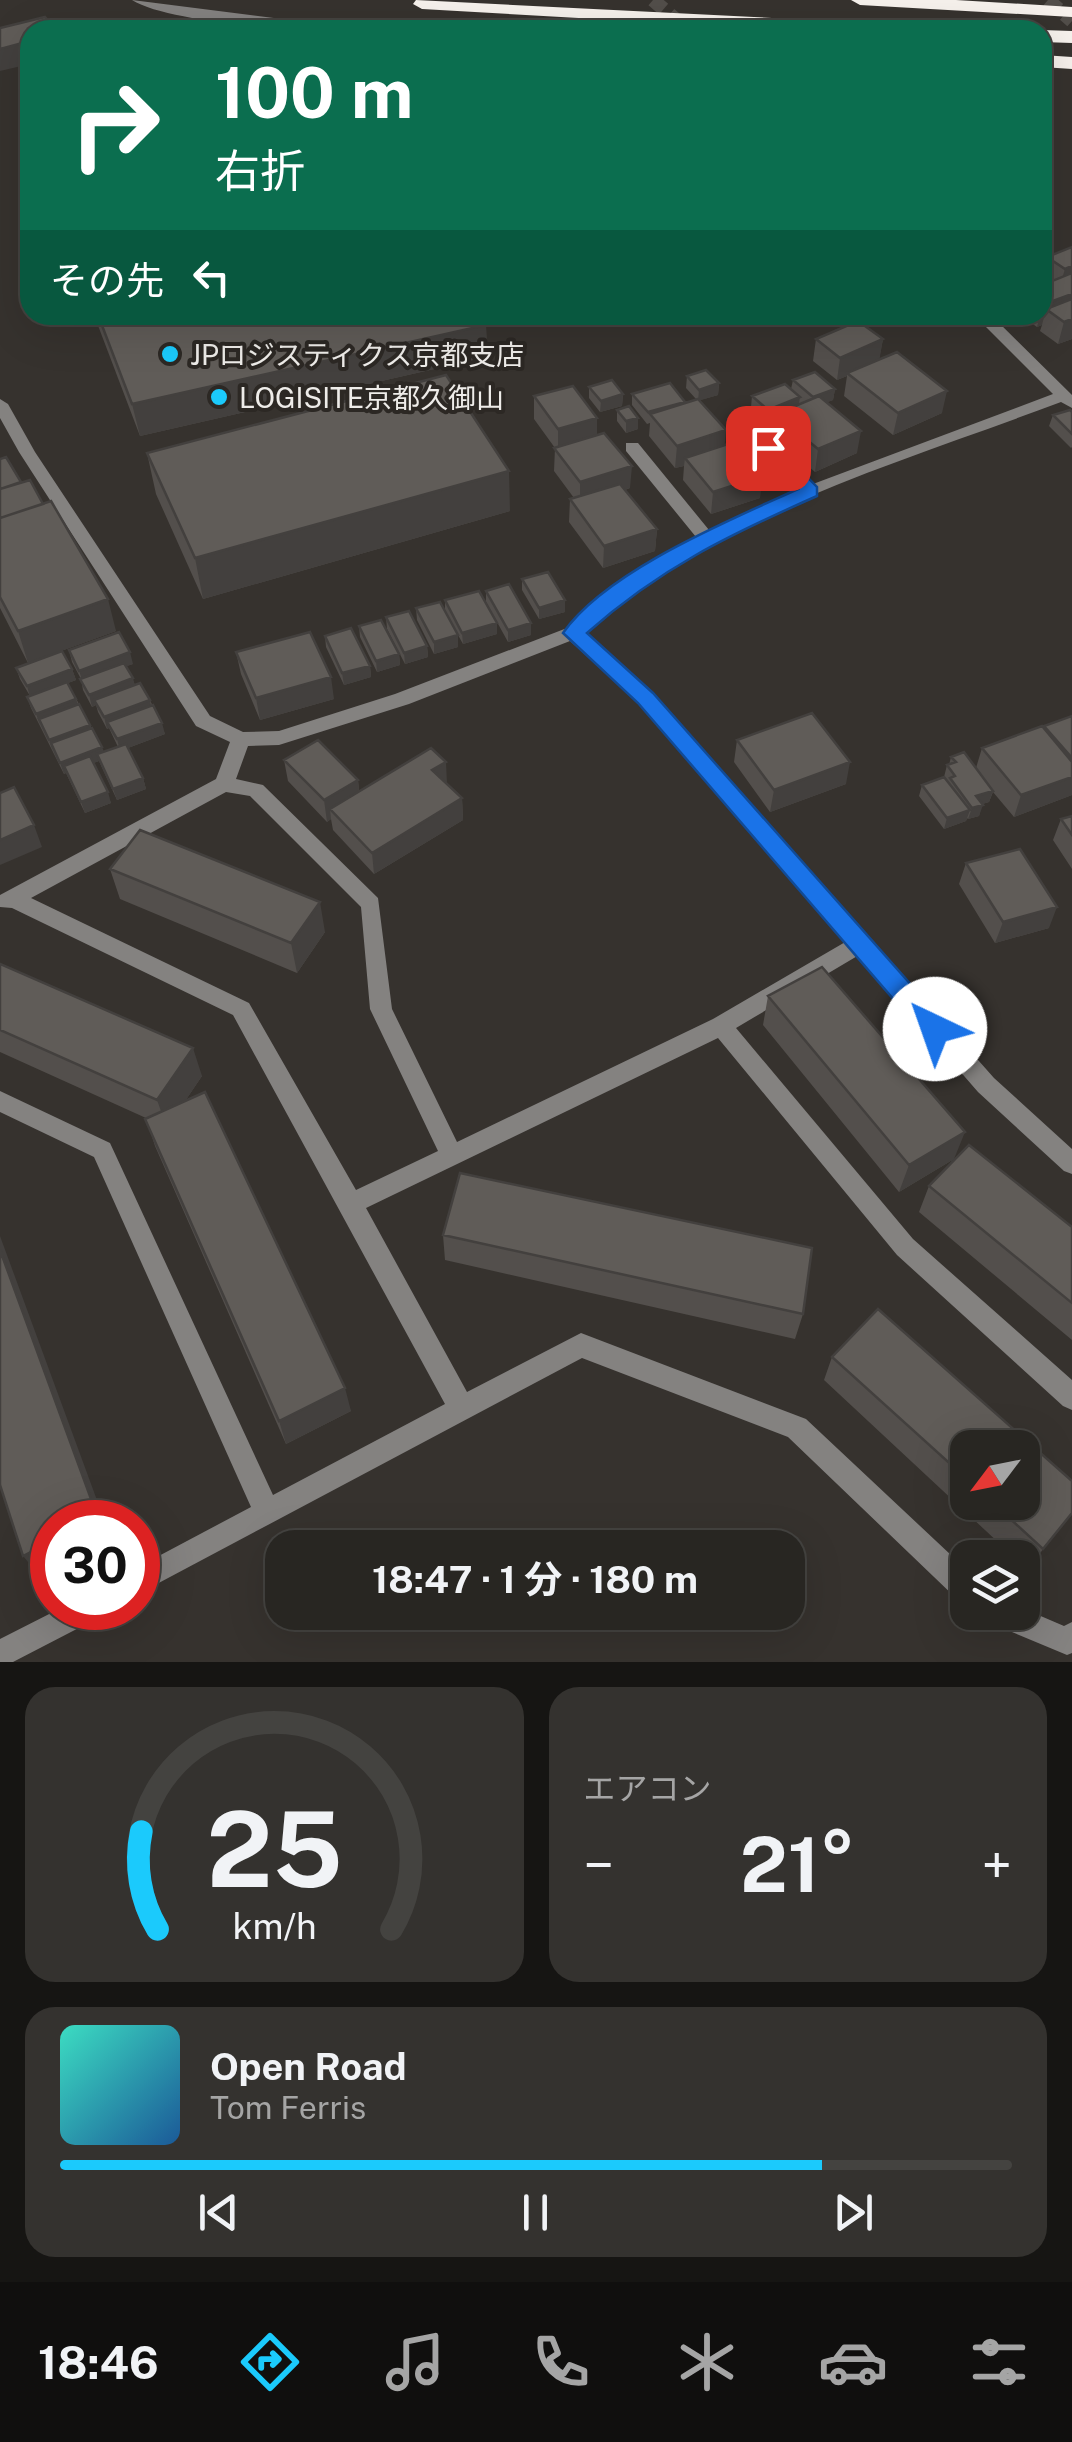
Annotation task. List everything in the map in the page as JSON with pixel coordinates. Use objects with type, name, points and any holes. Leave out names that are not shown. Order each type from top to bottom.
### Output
[{"type":"highway","points":[[860,0],[1072,12]]},
{"type":"highway","points":[[414,3],[575,20]]},
{"type":"highway","points":[[414,3],[714,20]]},
{"type":"street","points":[[138,0],[176,10],[257,20]]},
{"type":"street","points":[[0,404],[27,452],[202,721],[241,740],[279,738],[367,710],[574,633],[624,588],[706,538],[810,491],[1068,400],[992,325]]},
{"type":"street","points":[[632,447],[706,538]]},
{"type":"street","points":[[768,448],[810,491]]},
{"type":"street","points":[[574,633],[646,698],[859,945],[986,1085],[1072,1164]]},
{"type":"street","points":[[224,784],[241,740]]},
{"type":"street","points":[[6,901],[224,784],[256,790],[371,904],[381,1009],[452,1156]]},
{"type":"street","points":[[6,901],[241,1010],[462,1408]]},
{"type":"street","points":[[352,1204],[720,1026],[859,945]]},
{"type":"street","points":[[720,1026],[905,1247],[1072,1397]]},
{"type":"street","points":[[0,1101],[102,1150],[268,1512]]},
{"type":"street","points":[[160,1569],[581,1345],[797,1428],[950,1573]]},
{"type":"street","points":[[2,1647],[39,1630]]},
{"type":"street","points":[[1039,1630],[1067,1642],[1072,1636]]},
{"type":"building","points":[[20,23],[20,44],[0,49],[0,28]]},
{"type":"building","points":[[1072,247],[1072,266],[1065,269],[1052,260],[1052,255]]},
{"type":"building","points":[[1072,273],[1072,294],[1052,301],[1052,281]]},
{"type":"building","points":[[1072,299],[1072,319],[1064,322],[1052,313],[1052,307]]},
{"type":"building","points":[[102,325],[486,325],[132,404]]},
{"type":"building","points":[[849,325],[864,325],[883,339],[840,358],[816,339]]},
{"type":"building","points":[[897,352],[947,391],[898,413],[847,373]]},
{"type":"building","points":[[706,370],[719,383],[699,390],[687,376]]},
{"type":"building","points":[[815,372],[835,389],[813,397],[793,380]]},
{"type":"building","points":[[446,375],[509,471],[195,558],[147,453]]},
{"type":"building","points":[[612,380],[623,394],[601,401],[589,387]]},
{"type":"building","points":[[670,383],[685,402],[648,412],[632,394]]},
{"type":"building","points":[[785,384],[800,397],[768,410],[752,396]]},
{"type":"building","points":[[573,386],[597,418],[558,429],[534,396]]},
{"type":"building","points":[[819,396],[861,431],[818,449],[776,414]]},
{"type":"building","points":[[698,399],[726,430],[677,446],[650,414]]},
{"type":"building","points":[[629,406],[638,418],[626,421],[617,410]]},
{"type":"building","points":[[1072,412],[1072,434],[1053,415]]},
{"type":"building","points":[[604,433],[632,466],[580,482],[554,448]]},
{"type":"building","points":[[734,442],[763,476],[713,492],[685,458]]},
{"type":"building","points":[[6,457],[21,482],[0,489],[0,459]]},
{"type":"building","points":[[30,480],[43,504],[0,518],[0,489]]},
{"type":"building","points":[[620,484],[657,529],[604,546],[570,499]]},
{"type":"building","points":[[51,501],[108,599],[18,631],[0,597],[0,518]]},
{"type":"building","points":[[548,572],[565,600],[539,608],[522,579]]},
{"type":"building","points":[[509,584],[531,623],[508,630],[486,591]]},
{"type":"building","points":[[479,591],[497,623],[462,633],[445,600]]},
{"type":"building","points":[[440,602],[458,635],[434,642],[416,608]]},
{"type":"building","points":[[409,611],[427,646],[404,653],[386,617]]},
{"type":"building","points":[[381,620],[399,654],[376,661],[359,626]]},
{"type":"building","points":[[351,628],[370,666],[342,673],[325,636]]},
{"type":"building","points":[[119,632],[130,652],[79,671],[69,650]]},
{"type":"building","points":[[310,632],[331,677],[256,698],[236,652]]},
{"type":"building","points":[[62,651],[72,669],[27,686],[16,668]]},
{"type":"building","points":[[124,663],[133,678],[89,695],[80,679]]},
{"type":"building","points":[[67,682],[76,699],[36,714],[27,697]]},
{"type":"building","points":[[140,683],[150,700],[104,717],[94,700]]},
{"type":"building","points":[[79,704],[90,725],[49,740],[39,719]]},
{"type":"building","points":[[153,705],[162,723],[117,739],[107,722]]},
{"type":"building","points":[[812,713],[850,762],[774,790],[737,740]]},
{"type":"building","points":[[1072,716],[1072,758],[1044,726]]},
{"type":"building","points":[[1042,726],[1072,762],[1072,777],[1021,795],[982,748]]},
{"type":"building","points":[[92,728],[102,747],[60,763],[51,743]]},
{"type":"building","points":[[318,740],[358,780],[324,800],[284,760]]},
{"type":"building","points":[[126,744],[143,778],[113,789],[97,754]]},
{"type":"building","points":[[431,748],[446,762],[432,770],[462,798],[372,853],[330,809]]},
{"type":"building","points":[[964,752],[993,791],[976,796],[983,805],[972,808],[950,778],[955,776],[947,765],[956,762],[951,757]]},
{"type":"building","points":[[90,756],[108,792],[81,802],[64,766]]},
{"type":"building","points":[[944,777],[970,810],[947,818],[922,785]]},
{"type":"building","points":[[14,787],[34,825],[0,840],[0,793]]},
{"type":"building","points":[[1072,816],[1072,835],[1061,819]]},
{"type":"building","points":[[140,830],[320,902],[291,943],[110,869]]},
{"type":"building","points":[[1020,849],[1057,907],[1003,922],[966,863]]},
{"type":"building","points":[[0,964],[193,1048],[157,1100],[0,1030]]},
{"type":"building","points":[[822,967],[965,1132],[909,1165],[768,996]]},
{"type":"building","points":[[205,1092],[345,1388],[279,1421],[145,1119]]},
{"type":"building","points":[[969,1145],[1072,1227],[1072,1303],[929,1186]]},
{"type":"building","points":[[460,1173],[812,1248],[803,1314],[443,1235]]},
{"type":"building","points":[[0,1250],[91,1500],[30,1500],[30,1552],[23,1556],[0,1485]]},
{"type":"building","points":[[878,1309],[1014,1430],[950,1430],[950,1464],[832,1357]]},
{"type":"building","points":[[1040,1453],[1072,1481],[1072,1513],[1043,1549],[1040,1540],[1033,1540],[1012,1520],[1040,1520]]},
{"type":"tunnel","points":[[653,0],[676,20]]},
{"type":"tunnel","points":[[1048,0],[1072,21]]},
{"type":"place","name":"JPロジスティクス京都支店","points":[[170,354]]},
{"type":"place","name":"LOGISITE京都久御山","points":[[219,397]]},
{"type":"route","points":[[768,448],[810,491],[706,538],[624,588],[574,633],[646,698],[935,1029]]}]
